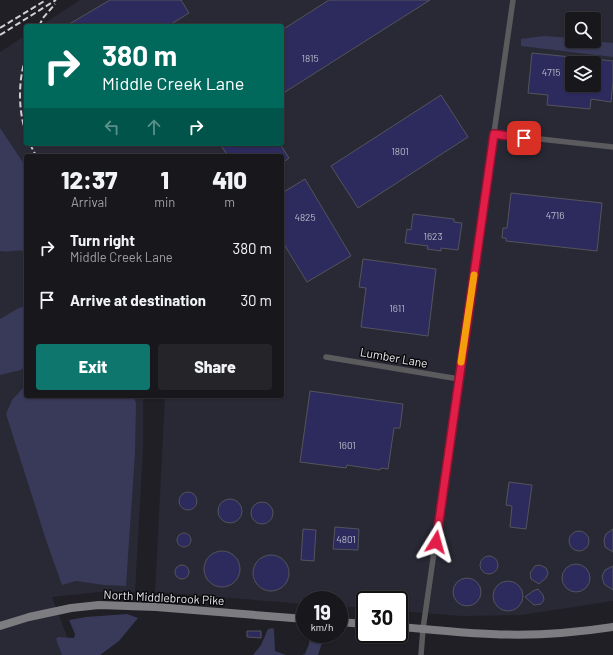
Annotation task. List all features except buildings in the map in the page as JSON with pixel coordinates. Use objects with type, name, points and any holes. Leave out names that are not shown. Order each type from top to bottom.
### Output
[{"type":"main road","name":"North Middlebrook Pike","points":[[0,626],[29,617],[71,608],[98,605],[156,606],[296,618]]},
{"type":"main road","points":[[408,628],[491,634],[540,633],[613,627]]},
{"type":"street","points":[[421,655],[423,629],[513,0]]},
{"type":"street","points":[[494,134],[613,148]]},
{"type":"street","name":"Lumber Lane","points":[[326,357],[459,379]]},
{"type":"shaded area","points":[[80,0],[613,0],[613,601],[521,615],[462,616],[408,612],[408,591],[356,591],[356,607],[348,607],[348,591],[296,591],[296,603],[155,592],[165,398],[284,398],[284,154],[24,154],[24,398],[143,398],[143,450],[135,592],[110,591],[52,597],[74,655],[0,655],[0,52],[24,36],[24,146],[284,146],[284,24],[43,24]]},
{"type":"shaded area","points":[[544,36],[565,38],[565,48],[601,48],[601,42],[613,43],[613,57],[521,46],[521,39]]},
{"type":"shaded area","points":[[0,128],[24,164],[24,251],[20,250],[0,251]]},
{"type":"shaded area","points":[[24,306],[24,367],[21,370],[0,375],[0,319]]},
{"type":"shaded area","points":[[24,387],[24,398],[134,398],[136,404],[135,453],[126,586],[76,581],[62,585],[6,414],[12,400]]},
{"type":"shaded area","points":[[127,614],[138,618],[119,641],[100,655],[62,655],[56,639],[58,637],[74,638],[75,634],[69,620],[86,617]]},
{"type":"shaded area","points":[[273,628],[275,651],[286,655],[253,655],[261,645],[268,629]]},
{"type":"shaded area","points":[[322,643],[318,655],[302,655],[305,654],[309,644]]},
{"type":"railway","points":[[0,28],[46,0]]},
{"type":"railway","points":[[0,35],[56,0]]},
{"type":"railway","points":[[40,24],[55,4]]},
{"type":"railway","points":[[24,63],[20,85],[20,105],[24,127]]},
{"type":"railway","points":[[31,146],[35,154]]},
{"type":"slow traffic","points":[[461,362],[474,275]]},
{"type":"route","points":[[436,542],[494,134],[524,138]]}]
